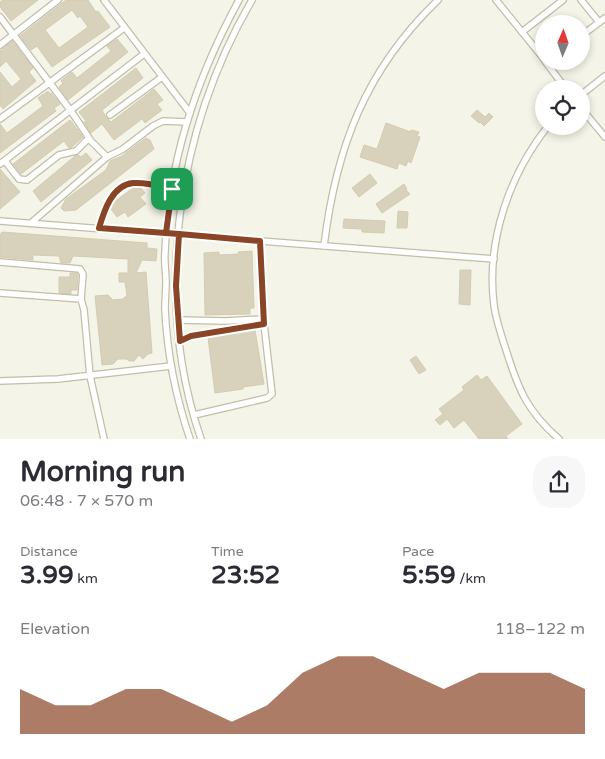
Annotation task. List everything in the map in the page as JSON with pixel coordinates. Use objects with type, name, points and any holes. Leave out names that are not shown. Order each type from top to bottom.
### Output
[{"type":"street","points":[[0,45],[58,0]]},
{"type":"street","points":[[104,0],[190,113]]},
{"type":"street","points":[[190,439],[172,366],[165,308],[166,233],[172,189],[187,122],[218,39],[239,0]]},
{"type":"street","points":[[201,439],[184,372],[178,320],[176,271],[185,179],[200,118],[222,61],[252,0]]},
{"type":"street","points":[[324,246],[337,170],[359,109],[381,69],[413,27],[438,0]]},
{"type":"street","points":[[522,32],[563,0]]},
{"type":"street","points":[[581,0],[599,22]]},
{"type":"street","points":[[498,1],[535,48]]},
{"type":"street","points":[[0,16],[71,111],[89,139],[106,157]]},
{"type":"street","points":[[590,29],[605,18]]},
{"type":"street","points":[[0,119],[124,28]]},
{"type":"street","points":[[89,139],[76,151],[59,155],[28,179],[19,179],[2,163],[144,54]]},
{"type":"street","points":[[590,88],[605,76]]},
{"type":"street","points":[[110,115],[162,77]]},
{"type":"street","points":[[590,119],[605,138]]},
{"type":"street","points":[[31,223],[106,157],[123,149],[159,123],[170,121],[187,122]]},
{"type":"street","points":[[542,135],[520,169],[502,212],[494,259],[494,305],[499,329],[520,390],[534,414],[559,439]]},
{"type":"street","points":[[99,228],[110,198],[126,184],[140,183],[172,189]]},
{"type":"street","points":[[0,221],[494,259]]},
{"type":"street","points":[[194,415],[266,398],[272,394],[264,321],[260,241]]},
{"type":"street","points":[[0,262],[80,269],[83,274],[81,300],[84,310],[90,376],[104,439]]},
{"type":"street","points":[[0,292],[81,300]]},
{"type":"street","points":[[178,320],[264,321]]},
{"type":"street","points":[[225,321],[225,330]]},
{"type":"street","points":[[180,341],[187,337],[264,321]]},
{"type":"street","points":[[0,382],[90,376],[172,366]]},
{"type":"building","points":[[3,0],[38,0],[11,21],[0,7],[0,2]]},
{"type":"building","points":[[66,0],[88,0],[110,27],[52,67],[37,46],[31,50],[20,36]],"holes":[[[72,10],[78,18],[80,16],[88,27],[59,48],[45,30]]]},
{"type":"building","points":[[117,39],[128,52],[68,100],[59,87],[63,83],[61,81],[72,72],[77,78],[111,51],[107,46]]},
{"type":"building","points":[[12,41],[33,68],[29,72],[36,81],[3,109],[0,105],[0,72],[12,87],[21,79],[6,61],[0,67],[0,51]]},
{"type":"building","points":[[136,68],[143,78],[102,110],[106,117],[111,122],[154,89],[163,100],[157,104],[162,110],[145,123],[142,119],[114,140],[102,124],[91,133],[84,122],[86,121],[79,112]]},
{"type":"building","points":[[48,91],[60,104],[54,108],[56,111],[0,153],[0,124],[7,133],[43,106],[38,98]]},
{"type":"building","points":[[477,110],[485,117],[489,113],[493,117],[484,126],[471,116]]},
{"type":"building","points":[[70,120],[83,137],[69,148],[64,141],[21,174],[13,164]]},
{"type":"building","points":[[386,123],[411,132],[411,130],[419,132],[417,136],[420,137],[411,163],[408,161],[406,166],[399,163],[397,169],[360,157],[364,145],[377,149]]},
{"type":"building","points":[[146,138],[150,140],[154,149],[76,210],[64,211],[61,208],[66,199],[106,170],[110,161],[122,156]]},
{"type":"building","points":[[86,153],[92,160],[41,202],[33,191],[75,156],[81,157]]},
{"type":"building","points":[[0,169],[20,192],[0,209]]},
{"type":"building","points":[[370,174],[377,183],[359,197],[352,188]]},
{"type":"building","points":[[404,184],[410,194],[382,213],[376,204]]},
{"type":"building","points":[[133,188],[141,188],[145,193],[140,197],[146,204],[128,217],[125,212],[117,217],[111,209],[114,202]]},
{"type":"building","points":[[398,211],[408,212],[407,228],[397,228]]},
{"type":"building","points":[[344,219],[385,221],[384,233],[362,232],[362,229],[343,228]]},
{"type":"building","points":[[2,232],[147,243],[147,248],[157,249],[156,261],[142,260],[136,273],[146,272],[152,353],[143,359],[139,355],[134,361],[118,359],[113,364],[102,365],[95,296],[108,295],[113,300],[123,299],[127,295],[125,282],[119,282],[119,273],[128,273],[128,259],[73,256],[70,263],[61,263],[59,256],[33,255],[33,260],[0,257],[0,235]]},
{"type":"building","points":[[252,251],[254,308],[250,308],[250,314],[205,315],[204,253],[219,252],[219,255]]},
{"type":"building","points":[[460,270],[471,270],[470,305],[459,304]]},
{"type":"building","points":[[70,273],[77,273],[78,275],[77,290],[71,290],[71,294],[59,293],[59,277],[70,277]]},
{"type":"building","points":[[255,330],[264,384],[215,393],[208,338]]},
{"type":"building","points":[[416,356],[426,370],[419,374],[410,360]]},
{"type":"building","points":[[477,375],[481,380],[487,376],[522,424],[506,436],[508,439],[479,439],[464,420],[454,428],[447,419],[440,425],[435,420],[443,414],[439,409],[464,390],[462,387]]},
{"type":"route","points":[[172,189],[140,183],[126,184],[110,198],[104,210],[99,228],[179,234],[260,241],[264,324],[191,336],[180,341],[176,302],[179,234],[166,233],[172,189]]}]
